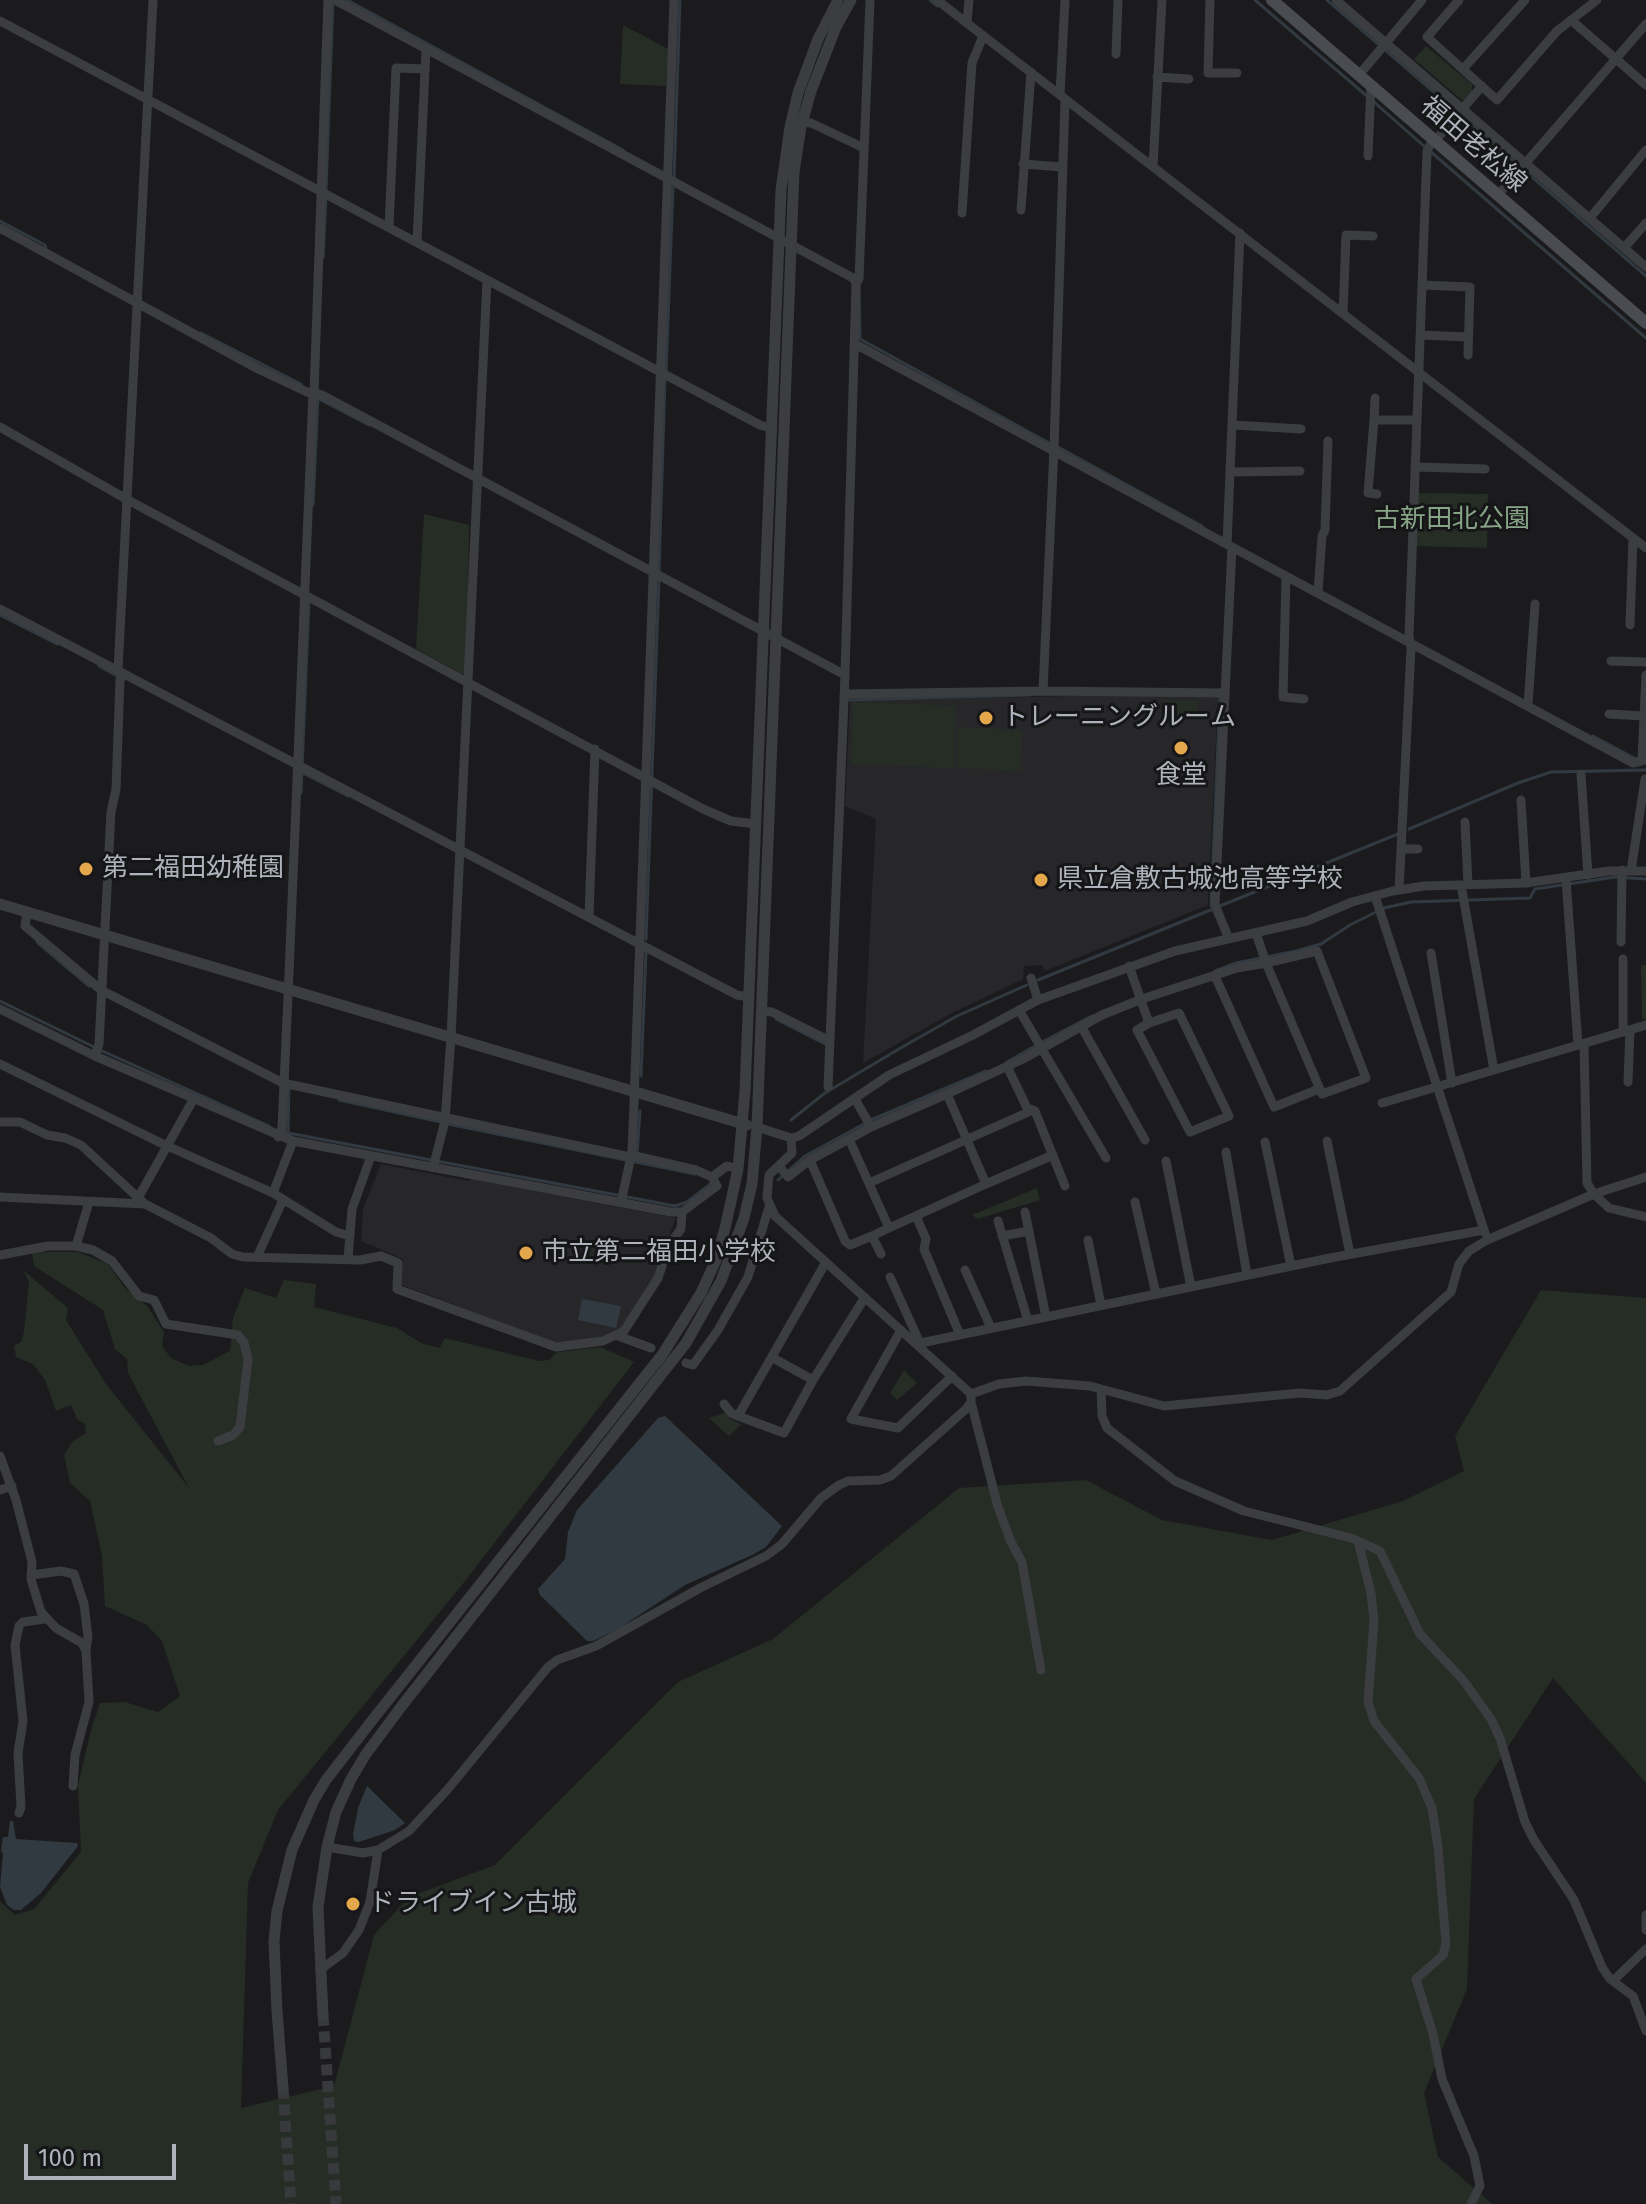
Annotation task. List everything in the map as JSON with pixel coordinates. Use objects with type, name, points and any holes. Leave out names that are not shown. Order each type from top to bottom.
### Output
[{"type":"main road","name":"福田老松線","points":[[1272,0],[1359,75],[1371,95],[1498,195],[1646,323]]},
{"type":"street","points":[[96,1052],[111,812],[116,789],[153,0]]},
{"type":"street","points":[[280,1133],[316,394],[328,0]]},
{"type":"street","points":[[336,0],[667,175],[857,282]]},
{"type":"street","points":[[622,1198],[632,1158],[650,781],[674,0]]},
{"type":"street","points":[[323,2015],[318,1907],[327,1847],[336,1812],[366,1754],[654,1385],[702,1317],[721,1281],[744,1218],[752,1184],[757,1127],[762,1011],[771,428],[781,190],[790,127],[808,66],[838,0]]},
{"type":"street","points":[[283,2088],[274,1941],[283,1878],[302,1824],[326,1780],[662,1355],[684,1323],[717,1258],[738,1169],[743,1123],[756,824],[794,172],[803,122],[823,59],[851,0]]},
{"type":"street","points":[[828,1087],[847,694],[845,677],[857,282],[870,0]]},
{"type":"street","points":[[937,0],[967,23],[981,39],[1153,167],[1633,542],[1646,548]]},
{"type":"street","points":[[967,23],[969,0]]},
{"type":"street","points":[[1043,691],[1054,447],[1065,0]]},
{"type":"street","points":[[1116,54],[1118,0]]},
{"type":"street","points":[[1153,167],[1162,0]]},
{"type":"street","points":[[1210,0],[1208,73],[1237,73]]},
{"type":"street","points":[[1359,75],[1422,0]]},
{"type":"street","points":[[1459,0],[1427,37],[1497,100],[1557,31],[1591,2]]},
{"type":"street","points":[[1463,69],[1525,0]]},
{"type":"street","points":[[1344,2],[1383,45],[1646,267]]},
{"type":"street","points":[[1571,20],[1646,85]]},
{"type":"street","points":[[0,21],[760,425],[771,428]]},
{"type":"street","points":[[1498,195],[1646,24]]},
{"type":"street","points":[[962,213],[972,63],[981,39]]},
{"type":"street","points":[[417,242],[426,49]]},
{"type":"street","points":[[389,227],[396,68],[425,69]]},
{"type":"street","points":[[1021,210],[1030,75]]},
{"type":"street","points":[[1157,77],[1189,79]]},
{"type":"street","points":[[1399,890],[1430,144],[1482,86]]},
{"type":"street","points":[[1368,156],[1371,95]]},
{"type":"street","points":[[803,122],[864,148]]},
{"type":"street","points":[[1590,218],[1646,150]]},
{"type":"street","points":[[1023,164],[1062,167]]},
{"type":"street","points":[[1624,248],[1646,223]]},
{"type":"street","points":[[0,228],[258,369],[316,394],[845,677]]},
{"type":"street","points":[[1343,314],[1346,235],[1373,236]]},
{"type":"street","points":[[1229,939],[1217,908],[1239,237]]},
{"type":"street","points":[[434,1164],[445,1122],[451,1037],[487,280]]},
{"type":"street","points":[[1422,285],[1470,287],[1468,355]]},
{"type":"street","points":[[1420,335],[1468,337]]},
{"type":"street","points":[[855,344],[1054,447],[1286,577],[1319,590],[1529,702],[1633,763],[1642,760],[1646,675]]},
{"type":"street","points":[[1375,398],[1368,493],[1377,494]]},
{"type":"street","points":[[1374,420],[1417,420]]},
{"type":"street","points":[[1233,425],[1301,429]]},
{"type":"street","points":[[0,427],[128,500],[650,781],[731,821],[756,824]]},
{"type":"street","points":[[1319,590],[1328,441]]},
{"type":"street","points":[[1415,467],[1485,469]]},
{"type":"street","points":[[1232,472],[1300,471]]},
{"type":"street","points":[[1630,625],[1633,542]]},
{"type":"street","points":[[1286,577],[1283,697],[1304,699]]},
{"type":"street","points":[[1529,702],[1535,604]]},
{"type":"street","points":[[0,609],[641,946],[737,995],[749,997]]},
{"type":"street","points":[[1611,661],[1646,662]]},
{"type":"street","points":[[847,694],[1043,691],[1224,693]]},
{"type":"street","points":[[1609,714],[1643,716]]},
{"type":"street","points":[[589,916],[595,749]]},
{"type":"street","points":[[1581,774],[1588,875]]},
{"type":"street","points":[[1621,942],[1625,873],[1645,779]]},
{"type":"street","points":[[1521,800],[1526,883]]},
{"type":"street","points":[[1465,822],[1463,899],[1494,1070]]},
{"type":"street","points":[[1402,849],[1418,849]]},
{"type":"street","points":[[0,904],[791,1138],[809,1130],[889,1075],[1038,1000],[1175,951],[1307,921],[1352,902],[1399,890],[1465,884],[1566,883],[1588,875],[1646,871]]},
{"type":"street","points":[[1566,883],[1581,1044],[1587,1183],[1609,1208],[1646,1217]]},
{"type":"street","points":[[1375,896],[1486,1235]]},
{"type":"street","points":[[0,1009],[193,1100],[280,1133],[293,1141],[622,1198],[682,1212],[717,1186],[713,1179],[696,1170],[445,1122],[283,1086],[101,993],[25,926],[27,912]]},
{"type":"street","points":[[783,1171],[788,1177],[869,1123],[947,1094],[1007,1066],[1040,1046],[1141,996],[1265,959],[1317,951],[1366,1078],[1322,1094],[1265,959],[1256,933]]},
{"type":"street","points":[[1431,953],[1452,1083]]},
{"type":"street","points":[[1623,959],[1628,1082]]},
{"type":"street","points":[[1129,966],[1149,1023]]},
{"type":"street","points":[[1215,976],[1274,1107],[1319,1089]]},
{"type":"street","points":[[1031,978],[1038,1000]]},
{"type":"street","points":[[1019,1010],[1106,1158]]},
{"type":"street","points":[[762,1011],[772,1012],[830,1041]]},
{"type":"street","points":[[1179,1013],[1229,1116],[1190,1132],[1137,1030],[1149,1023],[1179,1013]]},
{"type":"street","points":[[1382,1103],[1646,1025]]},
{"type":"street","points":[[1081,1026],[1145,1140]]},
{"type":"street","points":[[0,1064],[165,1145],[273,1193],[336,1232],[350,1236]]},
{"type":"street","points":[[1007,1066],[1027,1108],[1033,1110],[1065,1186]]},
{"type":"street","points":[[947,1094],[986,1184]]},
{"type":"street","points":[[855,1099],[869,1123]]},
{"type":"street","points":[[141,1201],[165,1145],[193,1100]]},
{"type":"street","points":[[869,1183],[1033,1110]]},
{"type":"street","points":[[0,1122],[20,1122],[47,1135],[81,1145],[141,1201],[211,1238],[232,1254],[348,1259],[376,1256],[392,1259],[398,1263],[397,1289],[556,1347],[603,1341],[624,1331],[658,1278],[669,1245],[681,1229],[682,1212]]},
{"type":"street","points":[[791,1138],[792,1153],[783,1171],[769,1175],[767,1198],[775,1216],[918,1343],[971,1398],[998,1507],[1022,1562],[1041,1670]]},
{"type":"street","points":[[849,1139],[889,1228]]},
{"type":"street","points":[[273,1193],[293,1141]]},
{"type":"street","points":[[1327,1141],[1350,1254]]},
{"type":"street","points":[[1265,1142],[1291,1266]]},
{"type":"street","points":[[1226,1152],[1247,1275]]},
{"type":"street","points":[[810,1160],[845,1241],[850,1245],[1053,1155]]},
{"type":"street","points":[[348,1259],[352,1209],[371,1156]]},
{"type":"street","points":[[1166,1161],[1191,1287]]},
{"type":"street","points":[[713,1179],[727,1166],[738,1169]]},
{"type":"street","points":[[918,1343],[1350,1254],[1486,1235],[1646,1177]]},
{"type":"street","points":[[0,1197],[89,1202],[141,1201]]},
{"type":"street","points":[[257,1257],[283,1200]]},
{"type":"street","points":[[76,1246],[89,1202]]},
{"type":"street","points":[[1135,1202],[1156,1294]]},
{"type":"street","points":[[686,1363],[693,1365],[718,1330],[748,1277],[769,1207]]},
{"type":"street","points":[[1025,1212],[1046,1317]]},
{"type":"street","points":[[916,1216],[926,1239],[924,1249],[960,1335]]},
{"type":"street","points":[[998,1221],[1028,1321]]},
{"type":"street","points":[[1002,1236],[1029,1231]]},
{"type":"street","points":[[327,1847],[363,1853],[378,1850],[409,1831],[557,1660],[596,1646],[702,1587],[766,1556],[782,1544],[821,1498],[848,1481],[880,1480],[891,1476],[971,1398],[999,1384],[1026,1381],[1101,1389],[1164,1406],[1300,1393],[1327,1395],[1340,1391],[1451,1292],[1459,1264],[1486,1235]]},
{"type":"street","points":[[872,1236],[881,1254]]},
{"type":"street","points":[[1088,1240],[1101,1305]]},
{"type":"street","points":[[0,1255],[35,1248],[76,1246],[103,1254],[139,1296],[154,1300],[166,1324],[238,1335],[244,1343],[248,1359],[240,1427],[233,1435],[218,1441]]},
{"type":"street","points":[[738,1416],[826,1262]]},
{"type":"street","points":[[965,1270],[991,1328]]},
{"type":"street","points":[[890,1277],[918,1343]]},
{"type":"street","points":[[724,1404],[731,1413],[784,1433],[865,1297]]},
{"type":"street","points":[[901,1330],[851,1419],[898,1428],[952,1376]]},
{"type":"street","points":[[618,1336],[651,1348]]},
{"type":"street","points":[[773,1358],[813,1380]]},
{"type":"street","points":[[1101,1389],[1102,1416],[1107,1428],[1175,1481],[1244,1511],[1329,1531],[1380,1551],[1420,1634],[1463,1680],[1491,1719],[1500,1738],[1525,1822],[1574,1900],[1602,1967],[1613,1981],[1633,1996],[1646,2029]]},
{"type":"street","points":[[0,1456],[12,1486],[32,1562],[31,1575],[41,1612],[56,1628],[82,1643],[86,1651]]},
{"type":"street","points":[[0,1490],[12,1486]]},
{"type":"street","points":[[1358,1541],[1371,1593],[1374,1621],[1368,1702],[1374,1721],[1419,1778],[1432,1808],[1446,1944],[1443,1955],[1416,1979],[1433,2034],[1442,2079],[1474,2156],[1480,2186],[1471,2204]]},
{"type":"street","points":[[31,1575],[61,1571],[74,1574],[84,1604],[89,1702],[75,1755],[73,1786]]},
{"type":"street","points":[[19,1813],[18,1753],[23,1721],[17,1688],[15,1645],[19,1626],[23,1622],[45,1619]]},
{"type":"street","points":[[320,1970],[343,1953],[359,1930],[370,1902],[378,1850]]},
{"type":"street","points":[[1646,1915],[1646,1930]]},
{"type":"street","points":[[1613,1981],[1646,1949]]},
{"type":"shaded area","name":"県立倉敷古城池高等学校","points":[[1114,695],[1218,697],[1208,905],[1045,971],[1042,965],[1024,966],[1023,979],[950,1014],[863,1063],[876,819],[845,806],[850,701]]},
{"type":"shaded area","name":"市立第二福田小学校","points":[[381,1164],[676,1218],[652,1282],[621,1330],[606,1336],[555,1343],[402,1285],[403,1259],[361,1241],[363,1209]]},
{"type":"shaded area","points":[[582,1299],[621,1306],[616,1328],[578,1320]]},
{"type":"shaded area","points":[[665,1416],[782,1526],[766,1547],[685,1585],[618,1629],[587,1641],[540,1595],[538,1589],[565,1559],[568,1532],[577,1510],[658,1418]]},
{"type":"shaded area","points":[[367,1786],[405,1823],[395,1830],[359,1842],[354,1841],[353,1834],[358,1808]]},
{"type":"shaded area","points":[[10,1821],[13,1821],[16,1839],[77,1843],[78,1846],[41,1893],[21,1910],[7,1905],[0,1887],[3,1837],[8,1837]]},
{"type":"green space","points":[[623,25],[668,49],[666,86],[620,84]]},
{"type":"green space","points":[[1426,46],[1472,84],[1472,91],[1463,101],[1414,59]]},
{"type":"green space","name":"古新田北公園","points":[[1417,493],[1488,494],[1487,548],[1416,546]]},
{"type":"green space","points":[[424,514],[469,525],[467,671],[462,674],[416,649]]},
{"type":"green space","points":[[1163,700],[1198,701],[1197,717],[1163,716]]},
{"type":"green space","points":[[853,702],[956,706],[954,768],[851,764]]},
{"type":"green space","points":[[958,727],[1022,730],[1020,771],[956,768]]},
{"type":"green space","points":[[1641,965],[1646,965],[1646,1018],[1642,1020]]},
{"type":"green space","points":[[1037,1188],[1040,1200],[978,1219],[972,1215]]},
{"type":"green space","points":[[32,1252],[78,1252],[108,1264],[124,1287],[147,1306],[164,1332],[162,1346],[171,1358],[189,1366],[203,1365],[230,1351],[233,1318],[245,1288],[276,1298],[284,1280],[316,1284],[314,1307],[397,1328],[421,1343],[439,1348],[445,1338],[539,1361],[549,1360],[557,1352],[600,1347],[634,1362],[465,1581],[278,1810],[248,1883],[241,2108],[334,2086],[374,1935],[409,1897],[495,1865],[678,1682],[773,1639],[959,1488],[1086,1480],[1162,1520],[1272,1540],[1403,1501],[1464,1471],[1455,1436],[1541,1290],[1646,1298],[1646,1783],[1553,1678],[1474,1799],[1467,1989],[1424,2093],[1438,2157],[1492,2204],[0,2204],[0,1901],[15,1915],[34,1909],[81,1852],[78,1785],[100,1703],[125,1702],[158,1712],[180,1696],[162,1641],[147,1625],[105,1606],[102,1556],[90,1501],[70,1483],[64,1455],[73,1441],[86,1433],[85,1424],[77,1419],[71,1405],[56,1411],[45,1380],[33,1364],[16,1357],[14,1346],[21,1342],[24,1332],[29,1282],[23,1270],[68,1308],[66,1320],[106,1384],[189,1488],[128,1373],[127,1359],[115,1349],[103,1310],[34,1266]]},
{"type":"green space","points":[[904,1370],[917,1383],[897,1400],[890,1393]]},
{"type":"green space","points":[[725,1413],[741,1424],[729,1436],[709,1418]]},
{"type":"waterway","points":[[347,0],[623,150]]},
{"type":"waterway","points":[[674,178],[680,0]]},
{"type":"waterway","points":[[930,0],[937,6]]},
{"type":"waterway","points":[[1255,0],[1368,97]]},
{"type":"waterway","points":[[1327,0],[1456,111]]},
{"type":"waterway","points":[[326,190],[333,1]]},
{"type":"waterway","points":[[1374,102],[1425,147]]},
{"type":"waterway","points":[[1462,116],[1646,276]]},
{"type":"waterway","points":[[1431,152],[1646,338]]},
{"type":"waterway","points":[[666,372],[673,188]]},
{"type":"waterway","points":[[323,258],[326,197]]},
{"type":"waterway","points":[[0,221],[45,245],[46,250]]},
{"type":"waterway","points":[[859,285],[860,339],[1051,444]]},
{"type":"waterway","points":[[201,333],[301,384]]},
{"type":"waterway","points":[[659,571],[665,379]]},
{"type":"waterway","points":[[313,505],[318,397]]},
{"type":"waterway","points":[[319,399],[369,425]]},
{"type":"waterway","points":[[1058,447],[1202,526]]},
{"type":"waterway","points":[[646,939],[659,579]]},
{"type":"waterway","points":[[301,793],[309,601]]},
{"type":"waterway","points":[[0,615],[57,644]]},
{"type":"waterway","points":[[99,666],[117,676]]},
{"type":"waterway","points":[[848,700],[1030,695]]},
{"type":"waterway","points":[[1211,906],[1220,696],[1217,696]]},
{"type":"waterway","points":[[1593,736],[1636,759]]},
{"type":"waterway","points":[[1409,829],[1551,772],[1646,770]]},
{"type":"waterway","points":[[301,772],[348,796]]},
{"type":"waterway","points":[[1220,906],[1398,834]]},
{"type":"waterway","points":[[1215,971],[1236,963],[1321,944],[1384,908],[1411,902],[1530,898],[1535,889],[1615,877],[1646,879]]},
{"type":"waterway","points":[[1038,980],[1213,909]]},
{"type":"waterway","points":[[37,942],[89,986]]},
{"type":"waterway","points":[[641,1076],[646,952]]},
{"type":"waterway","points":[[791,1120],[825,1093],[904,1046],[957,1016],[1027,985]]},
{"type":"waterway","points":[[0,1001],[94,1047]]},
{"type":"waterway","points":[[1042,1042],[1092,1016]]},
{"type":"waterway","points":[[776,1019],[825,1044]]},
{"type":"waterway","points":[[1007,1062],[1035,1046]]},
{"type":"waterway","points":[[100,1050],[269,1126]]},
{"type":"waterway","points":[[871,1120],[986,1071]]},
{"type":"waterway","points":[[288,1134],[289,1086]]},
{"type":"waterway","points":[[339,1100],[441,1122]]},
{"type":"waterway","points":[[637,1155],[640,1111]]},
{"type":"waterway","points":[[448,1124],[695,1174]]},
{"type":"waterway","points":[[778,1180],[805,1156],[864,1124]]},
{"type":"waterway","points":[[283,1132],[675,1206],[687,1202],[713,1182]]},
{"type":"tunnel","points":[[323,2015],[336,2204]]},
{"type":"tunnel","points":[[283,2088],[291,2204]]},
{"type":"place","name":"トレーニングルーム","points":[[986,718]]},
{"type":"place","name":"食堂","points":[[1181,748]]},
{"type":"place","name":"第二福田幼稚園","points":[[86,869]]},
{"type":"place","name":"県立倉敷古城池高等学校","points":[[1041,880]]},
{"type":"place","name":"市立第二福田小学校","points":[[526,1253]]},
{"type":"place","name":"ドライブイン古城","points":[[353,1904]]}]
